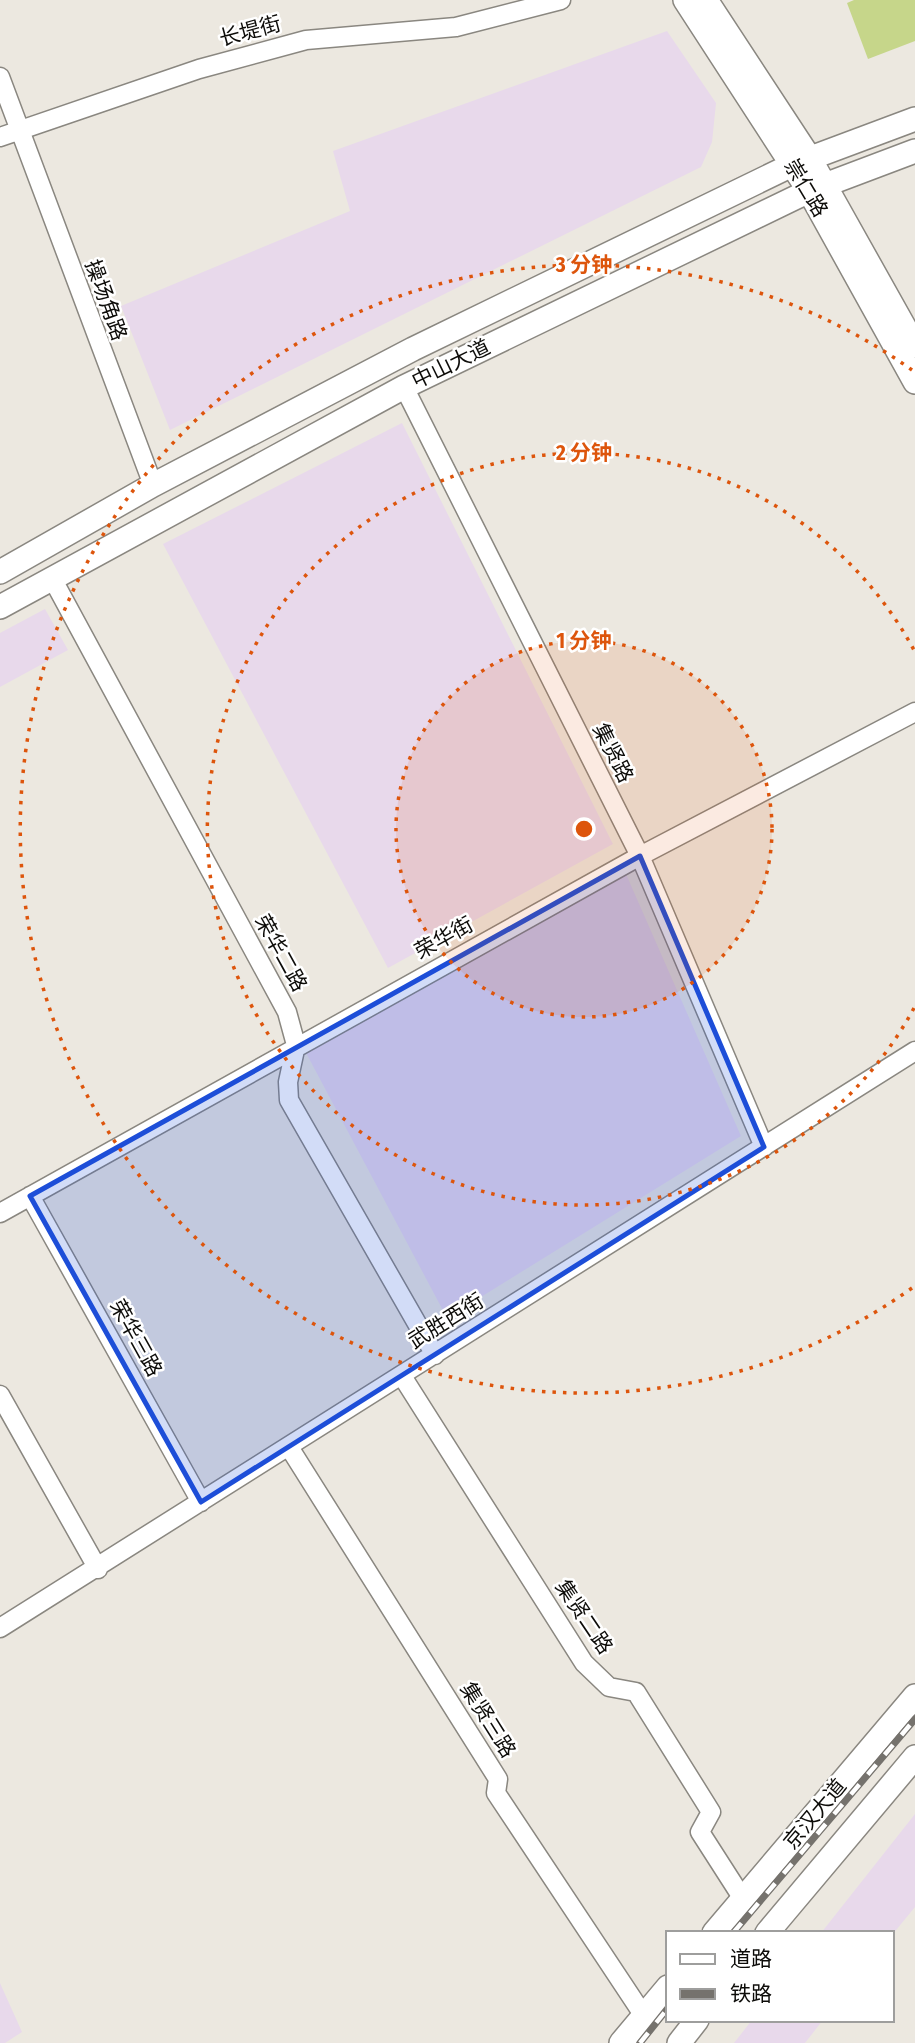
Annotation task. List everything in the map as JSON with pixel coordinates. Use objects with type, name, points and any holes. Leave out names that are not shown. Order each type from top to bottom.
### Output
[{"type":"main road","name":"崇仁路","points":[[685,0],[801,161]]},
{"type":"main road","name":"崇仁路","points":[[706,0],[817,188],[915,346]]},
{"type":"main road","name":"中山大道","points":[[0,572],[153,485],[413,349],[801,161],[915,119]]},
{"type":"main road","name":"中山大道","points":[[0,607],[404,387],[817,188],[915,150]]},
{"type":"main road","name":"崇仁路","points":[[817,188],[915,382]]},
{"type":"main road","name":"京汉大道","points":[[716,1931],[915,1696]]},
{"type":"main road","name":"京汉大道","points":[[769,1931],[915,1757]]},
{"type":"main road","points":[[621,2043],[666,1989]]},
{"type":"main road","points":[[679,2043],[695,2022]]},
{"type":"street","name":"长堤街","points":[[0,137],[199,69],[306,40],[456,27],[561,0]]},
{"type":"street","name":"操场角路","points":[[0,77],[153,485]]},
{"type":"street","name":"集贤路","points":[[404,387],[640,856],[764,1147]]},
{"type":"street","name":"荣华二路","points":[[52,578],[287,1012],[296,1045],[288,1082],[289,1100],[435,1355]]},
{"type":"street","name":"荣华街","points":[[0,1213],[296,1045],[640,856],[915,712]]},
{"type":"street","name":"武胜西街","points":[[0,1628],[915,1051]]},
{"type":"street","name":"荣华三路","points":[[30,1196],[201,1502]]},
{"type":"street","name":"集贤二路","points":[[402,1376],[584,1663],[609,1687],[636,1692],[711,1812],[700,1832],[743,1899]]},
{"type":"street","points":[[0,1395],[97,1569]]},
{"type":"street","name":"集贤三路","points":[[289,1447],[498,1779],[496,1793],[643,2016]]},
{"type":"highlighted area","points":[[640,856],[764,1147],[201,1502],[30,1196]]},
{"type":"shaded area","points":[[667,31],[716,103],[712,142],[701,167],[170,430],[121,306],[350,211],[333,151]]},
{"type":"shaded area","points":[[402,423],[613,844],[388,968],[163,544]]},
{"type":"shaded area","points":[[45,609],[68,650],[0,687],[0,633]]},
{"type":"shaded area","points":[[626,874],[741,1136],[447,1318],[305,1051]]},
{"type":"shaded area","points":[[915,1814],[915,1907],[894,1933],[823,1931]]},
{"type":"shaded area","points":[[0,1983],[22,2032],[5,2043],[0,2043]]},
{"type":"shaded area","points":[[750,2022],[821,2022],[805,2043],[734,2043]]},
{"type":"green space","points":[[854,0],[915,0],[915,41],[868,59],[847,3]]},
{"type":"railway","points":[[735,1931],[915,1719]]},
{"type":"railway","points":[[640,2043],[666,2010]]}]
